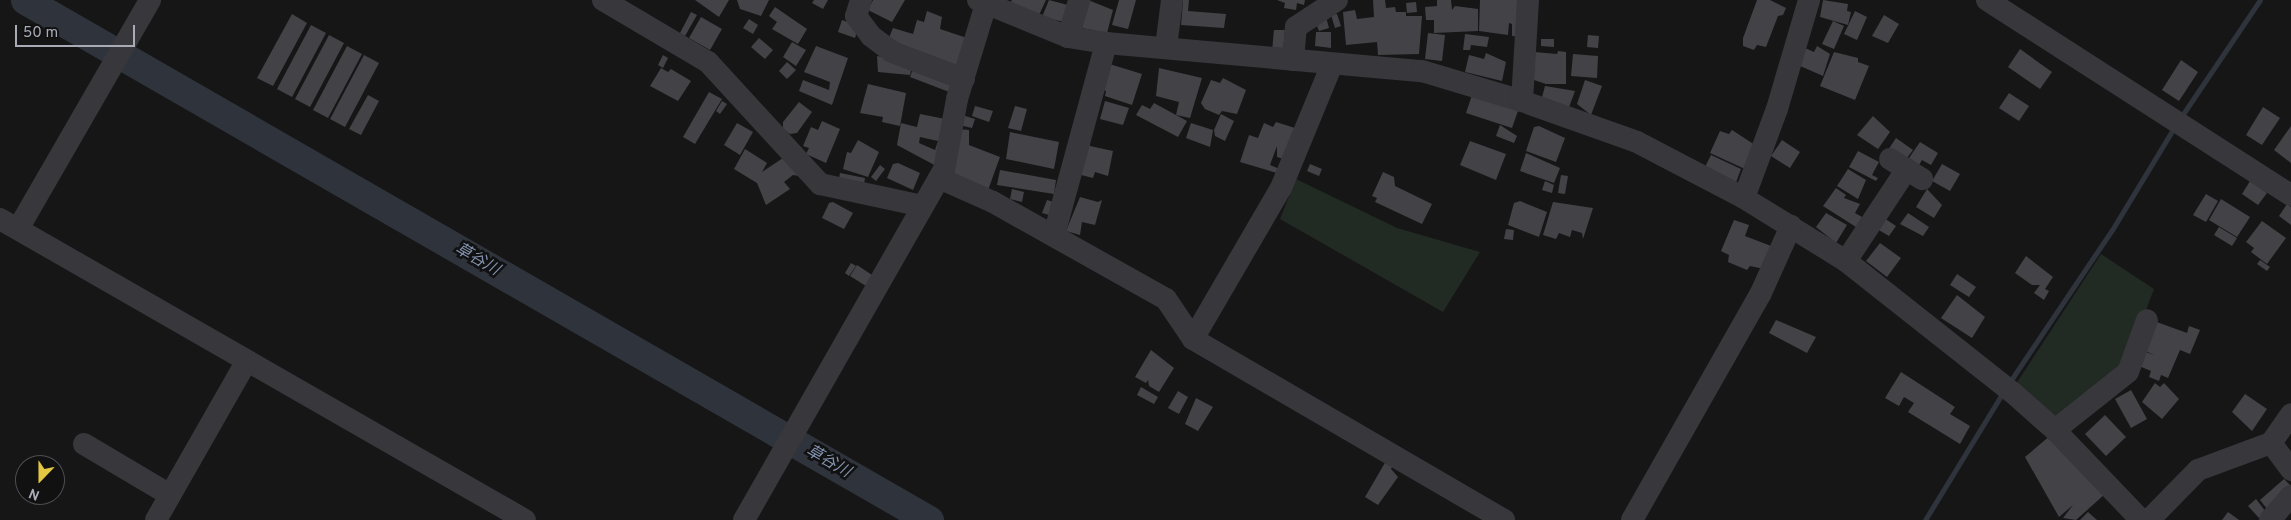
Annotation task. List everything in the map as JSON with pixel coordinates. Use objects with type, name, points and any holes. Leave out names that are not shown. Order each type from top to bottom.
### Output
[{"type":"street","points":[[150,0],[101,83],[9,224],[246,362],[525,520]]},
{"type":"street","points":[[603,0],[708,62],[820,184],[923,206]]},
{"type":"street","points":[[861,0],[856,16],[871,36],[898,54],[964,80]]},
{"type":"street","points":[[1068,37],[1080,0]]},
{"type":"street","points":[[1166,47],[1172,0]]},
{"type":"street","points":[[1293,60],[1296,27],[1337,0]]},
{"type":"street","points":[[1522,101],[1528,0]]},
{"type":"street","points":[[1744,198],[1777,108],[1809,0]]},
{"type":"street","points":[[1987,0],[2291,195]]},
{"type":"street","points":[[744,520],[940,178],[982,2],[1068,37],[1106,43],[1422,71],[1522,101],[1637,142],[1744,198],[1846,261],[2055,430],[2141,520]]},
{"type":"street","points":[[1054,235],[1106,43]]},
{"type":"street","points":[[1193,339],[1281,188],[1332,64]]},
{"type":"street","points":[[1846,261],[1906,169]]},
{"type":"street","points":[[940,178],[1054,235],[1166,299],[1193,339],[1504,520]]},
{"type":"street","points":[[1632,520],[1760,295],[1791,226]]},
{"type":"street","points":[[2055,430],[2128,372],[2146,320]]},
{"type":"street","points":[[156,520],[246,362]]},
{"type":"street","points":[[2149,520],[2198,470],[2271,443],[2291,414]]},
{"type":"street","points":[[2271,443],[2291,470]]},
{"type":"street","points":[[84,444],[170,495]]},
{"type":"street","points":[[2270,520],[2291,496]]},
{"type":"shaded area","points":[[1296,179],[1397,228],[1480,252],[1443,312],[1280,219]]},
{"type":"shaded area","points":[[2101,254],[2154,289],[2123,371],[2053,419],[2014,387]]},
{"type":"building","points":[[695,0],[729,0],[719,17]]},
{"type":"building","points":[[737,0],[769,0],[761,16],[740,9]]},
{"type":"building","points":[[814,0],[828,0],[823,9],[812,3]]},
{"type":"building","points":[[873,0],[905,0],[892,22],[868,10]]},
{"type":"building","points":[[1012,0],[1046,0],[1039,15],[1010,3]]},
{"type":"building","points":[[1049,0],[1075,7],[1069,23],[1042,17]]},
{"type":"building","points":[[1088,0],[1113,10],[1107,33],[1082,28]]},
{"type":"building","points":[[1119,0],[1136,0],[1128,29],[1112,25]]},
{"type":"building","points":[[1183,0],[1189,0],[1188,11],[1226,14],[1224,28],[1181,25]]},
{"type":"building","points":[[1277,0],[1305,0],[1304,5],[1297,3],[1296,10],[1284,8],[1285,3]]},
{"type":"building","points":[[1373,0],[1385,0],[1386,8],[1395,7],[1396,12],[1406,12],[1406,16],[1422,16],[1419,54],[1378,55],[1377,42],[1346,45],[1343,12],[1355,10],[1357,19],[1374,17]]},
{"type":"building","points":[[1437,0],[1451,0],[1452,10],[1455,6],[1478,9],[1478,31],[1434,33],[1434,20],[1426,20],[1425,7],[1437,6]]},
{"type":"building","points":[[1480,0],[1523,0],[1522,37],[1512,36],[1512,24],[1509,23],[1508,35],[1479,31]]},
{"type":"building","points":[[1757,0],[1770,0],[1786,8],[1783,15],[1778,16],[1766,47],[1757,45],[1754,50],[1743,46],[1743,38]]},
{"type":"building","points":[[1823,0],[1848,4],[1847,11],[1851,12],[1848,25],[1820,17]]},
{"type":"building","points":[[1416,2],[1417,12],[1407,13],[1406,3]]},
{"type":"building","points":[[775,7],[807,29],[798,44],[772,29],[777,22],[769,16]]},
{"type":"building","points":[[927,11],[942,17],[940,29],[967,38],[965,74],[887,42],[893,28],[913,34],[917,20],[924,22]]},
{"type":"building","points":[[1855,11],[1867,17],[1857,40],[1844,34]]},
{"type":"building","points":[[691,12],[697,15],[685,36],[680,33]]},
{"type":"building","points":[[292,14],[307,23],[273,86],[257,78]]},
{"type":"building","points":[[1337,14],[1341,26],[1335,28],[1331,15]]},
{"type":"building","points":[[1884,15],[1899,24],[1888,43],[1872,36]]},
{"type":"building","points":[[701,17],[722,29],[710,50],[689,38]]},
{"type":"building","points":[[1326,17],[1329,28],[1319,31],[1315,21]]},
{"type":"building","points":[[749,19],[758,25],[753,34],[743,28]]},
{"type":"building","points":[[842,20],[859,26],[855,38],[838,32]]},
{"type":"building","points":[[1833,21],[1844,26],[1834,49],[1822,44]]},
{"type":"building","points":[[311,25],[326,33],[292,97],[277,89]]},
{"type":"building","points":[[1274,30],[1285,30],[1283,52],[1272,51]]},
{"type":"building","points":[[1316,32],[1331,32],[1331,48],[1315,46]]},
{"type":"building","points":[[1428,33],[1445,35],[1442,61],[1425,59]]},
{"type":"building","points":[[1465,34],[1489,37],[1487,47],[1471,45],[1470,50],[1463,50]]},
{"type":"building","points":[[329,35],[344,43],[310,107],[295,99]]},
{"type":"building","points":[[1588,35],[1599,36],[1598,48],[1587,47]]},
{"type":"building","points":[[759,38],[773,50],[765,59],[751,47]]},
{"type":"building","points":[[1541,39],[1554,39],[1554,47],[1541,46]]},
{"type":"building","points":[[792,42],[806,50],[796,66],[783,57]]},
{"type":"building","points":[[347,46],[362,54],[328,118],[313,110]]},
{"type":"building","points":[[816,46],[848,58],[832,105],[799,91],[803,80],[829,90],[830,82],[804,72]]},
{"type":"building","points":[[1817,46],[1830,54],[1823,76],[1798,65],[1805,48],[1814,52]]},
{"type":"building","points":[[2020,49],[2052,72],[2040,89],[2008,67]]},
{"type":"building","points":[[1558,51],[1566,52],[1566,84],[1546,84],[1531,79],[1534,52],[1557,54]]},
{"type":"building","points":[[1834,52],[1858,58],[1858,62],[1869,66],[1855,100],[1820,86]]},
{"type":"building","points":[[1486,53],[1506,62],[1502,81],[1465,72],[1469,55],[1484,59]]},
{"type":"building","points":[[1573,54],[1598,56],[1597,78],[1571,76]]},
{"type":"building","points":[[364,55],[379,63],[345,127],[330,119]]},
{"type":"building","points":[[663,55],[668,58],[663,68],[658,65]]},
{"type":"building","points":[[877,56],[913,62],[910,75],[878,72]]},
{"type":"building","points":[[2181,60],[2198,72],[2179,101],[2162,90]]},
{"type":"building","points":[[787,62],[796,70],[787,79],[779,71]]},
{"type":"building","points":[[1103,62],[1142,74],[1132,105],[1105,96],[1106,91],[1096,87]]},
{"type":"building","points":[[914,66],[961,82],[957,95],[910,77]]},
{"type":"building","points":[[661,68],[668,72],[671,69],[691,81],[678,101],[650,86]]},
{"type":"building","points":[[1159,68],[1202,78],[1190,118],[1176,115],[1179,102],[1156,96]]},
{"type":"building","points":[[1223,78],[1246,90],[1237,114],[1222,111],[1219,115],[1205,109],[1201,103],[1211,80],[1220,83]]},
{"type":"building","points":[[1585,80],[1602,86],[1591,115],[1577,104]]},
{"type":"building","points":[[868,84],[906,93],[900,126],[882,122],[883,117],[860,113]]},
{"type":"building","points":[[1545,86],[1575,91],[1568,110],[1541,101]]},
{"type":"building","points":[[709,92],[722,99],[695,144],[683,137]]},
{"type":"building","points":[[1473,92],[1519,108],[1512,128],[1466,113]]},
{"type":"building","points":[[2009,93],[2029,106],[2019,121],[1999,108]]},
{"type":"building","points":[[368,95],[379,101],[361,135],[349,129]]},
{"type":"building","points":[[722,101],[727,104],[720,114],[716,111]]},
{"type":"building","points":[[1105,101],[1129,108],[1123,125],[1100,119]]},
{"type":"building","points":[[799,102],[812,112],[797,133],[790,134],[783,129],[783,122]]},
{"type":"building","points":[[1154,103],[1187,121],[1178,137],[1136,115],[1142,105],[1150,109]]},
{"type":"building","points":[[975,106],[993,111],[989,122],[972,116]]},
{"type":"building","points":[[1015,106],[1027,109],[1021,131],[1008,128]]},
{"type":"building","points":[[2263,107],[2280,118],[2262,145],[2246,135]]},
{"type":"building","points":[[920,114],[950,120],[940,168],[897,145],[901,123],[917,127]],"holes":[[[920,137],[938,141],[935,150],[919,143]]]},
{"type":"building","points":[[1221,114],[1234,121],[1225,141],[1215,136],[1214,130]]},
{"type":"building","points":[[962,115],[975,119],[972,128],[959,125]]},
{"type":"building","points":[[1873,116],[1890,132],[1878,149],[1857,135]]},
{"type":"building","points":[[822,121],[840,129],[826,163],[806,154],[809,148],[803,146],[811,127],[818,130]]},
{"type":"building","points":[[1276,122],[1298,129],[1287,160],[1277,157],[1277,146],[1270,165],[1282,170],[1280,174],[1240,162],[1249,135],[1258,138],[1264,123],[1273,127]]},
{"type":"building","points":[[737,123],[753,132],[740,155],[724,145]]},
{"type":"building","points":[[1191,123],[1213,130],[1210,147],[1186,138]]},
{"type":"building","points":[[1500,125],[1517,136],[1514,143],[1496,136]]},
{"type":"building","points":[[1539,126],[1565,138],[1556,162],[1526,151],[1534,127]]},
{"type":"building","points":[[2291,126],[2291,163],[2274,150]]},
{"type":"building","points":[[959,129],[969,130],[969,145],[1000,157],[987,193],[951,173]]},
{"type":"building","points":[[1732,130],[1755,145],[1745,169],[1710,153],[1720,131],[1729,134]]},
{"type":"building","points":[[1010,132],[1059,142],[1054,169],[1006,159]]},
{"type":"building","points":[[1896,138],[1913,150],[1907,158],[1888,150]]},
{"type":"building","points":[[858,140],[879,152],[868,177],[843,169],[847,152],[851,153]]},
{"type":"building","points":[[1090,140],[1090,146],[1113,151],[1108,176],[1095,172],[1093,178],[1077,174]]},
{"type":"building","points":[[1782,140],[1800,152],[1790,168],[1771,156]]},
{"type":"building","points":[[1470,141],[1506,154],[1496,180],[1460,165]]},
{"type":"building","points":[[1920,142],[1938,153],[1931,165],[1922,160],[1919,165],[1909,158]]},
{"type":"building","points":[[745,149],[767,163],[762,172],[786,156],[800,176],[793,175],[784,182],[790,189],[766,205],[757,183],[734,169]]},
{"type":"building","points":[[1858,151],[1879,162],[1872,175],[1878,178],[1876,181],[1849,167]]},
{"type":"building","points":[[1526,153],[1560,168],[1554,183],[1520,171]]},
{"type":"building","points":[[1711,155],[1741,169],[1735,185],[1703,171]]},
{"type":"building","points":[[898,163],[920,173],[913,190],[887,178],[893,164]]},
{"type":"building","points":[[1310,164],[1322,169],[1319,176],[1307,171]]},
{"type":"building","points":[[1942,164],[1960,174],[1950,191],[1932,181]]},
{"type":"building","points":[[880,165],[885,169],[876,181],[871,177]]},
{"type":"building","points":[[1848,169],[1866,180],[1858,199],[1837,186]]},
{"type":"building","points":[[1000,170],[1056,180],[1054,194],[997,185]]},
{"type":"building","points":[[1383,172],[1394,177],[1395,186],[1432,204],[1422,224],[1375,202],[1377,198],[1372,196]]},
{"type":"building","points":[[840,173],[865,178],[864,184],[839,179]]},
{"type":"building","points":[[1561,175],[1568,176],[1565,194],[1558,193]]},
{"type":"building","points":[[1545,181],[1554,185],[1552,193],[1542,190]]},
{"type":"building","points":[[2250,181],[2267,193],[2258,205],[2242,194]]},
{"type":"building","points":[[1836,188],[1846,195],[1844,198],[1860,204],[1855,213],[1862,217],[1856,227],[1823,206]]},
{"type":"building","points":[[1012,189],[1024,192],[1022,202],[1010,199]]},
{"type":"building","points":[[1927,189],[1942,205],[1934,218],[1916,207]]},
{"type":"building","points":[[2206,194],[2218,201],[2206,222],[2193,215]]},
{"type":"building","points":[[1080,197],[1098,202],[1102,200],[1095,225],[1082,222],[1080,235],[1066,231]]},
{"type":"building","points":[[2221,199],[2250,217],[2237,237],[2209,220]]},
{"type":"building","points":[[1047,200],[1060,204],[1056,217],[1042,213]]},
{"type":"building","points":[[1520,201],[1547,212],[1539,237],[1508,225],[1514,203]]},
{"type":"building","points":[[833,202],[853,213],[844,229],[822,218],[829,203]]},
{"type":"building","points":[[1553,202],[1593,208],[1583,239],[1582,233],[1572,230],[1570,237],[1559,233],[1556,239],[1543,235]]},
{"type":"building","points":[[2287,204],[2291,207],[2291,225],[2279,216]]},
{"type":"building","points":[[1826,213],[1847,225],[1836,243],[1816,227]]},
{"type":"building","points":[[1908,213],[1929,227],[1923,236],[1900,224]]},
{"type":"building","points":[[1884,218],[1896,226],[1889,236],[1877,229]]},
{"type":"building","points":[[1734,220],[1749,225],[1745,236],[1771,246],[1764,269],[1750,266],[1747,270],[1728,262],[1729,255],[1721,251]]},
{"type":"building","points":[[2262,221],[2286,238],[2267,264],[2251,252],[2254,248],[2246,242]]},
{"type":"building","points":[[2219,227],[2237,238],[2232,246],[2214,235]]},
{"type":"building","points":[[1506,229],[1514,230],[1513,240],[1504,239]]},
{"type":"building","points":[[1880,243],[1901,258],[1887,277],[1866,261]]},
{"type":"building","points":[[2026,256],[2053,277],[2045,289],[2049,291],[2044,300],[2034,293],[2040,285],[2032,285],[2015,273]]},
{"type":"building","points":[[2260,260],[2270,267],[2267,271],[2257,264]]},
{"type":"building","points":[[851,263],[856,266],[849,276],[845,273]]},
{"type":"building","points":[[857,265],[872,275],[866,286],[850,276]]},
{"type":"building","points":[[1957,274],[1976,287],[1969,297],[1950,285]]},
{"type":"building","points":[[1957,295],[1985,317],[1972,338],[1941,318]]},
{"type":"building","points":[[1776,320],[1816,337],[1807,353],[1769,333]]},
{"type":"building","points":[[2154,321],[2187,333],[2189,326],[2200,330],[2190,354],[2180,350],[2168,378],[2161,375],[2159,381],[2149,377],[2151,371],[2139,366],[2145,352],[2155,355],[2142,350]]},
{"type":"building","points":[[1151,350],[1174,368],[1159,392],[1149,386],[1148,380],[1146,383],[1135,377]]},
{"type":"building","points":[[1901,372],[1955,407],[1950,414],[1970,426],[1960,444],[1908,412],[1914,403],[1904,397],[1899,406],[1885,398]]},
{"type":"building","points":[[2155,383],[2160,387],[2164,383],[2179,399],[2162,419],[2142,402]]},
{"type":"building","points":[[1141,387],[1158,397],[1154,404],[1137,395]]},
{"type":"building","points":[[2131,390],[2147,419],[2131,428],[2115,399]]},
{"type":"building","points":[[1178,391],[1188,397],[1179,414],[1168,408]]},
{"type":"building","points":[[2245,394],[2267,409],[2252,431],[2232,412]]},
{"type":"building","points":[[1196,398],[1213,407],[1198,431],[1185,424]]},
{"type":"building","points":[[2105,415],[2126,437],[2106,456],[2085,434]]},
{"type":"building","points":[[2051,435],[2105,494],[2076,520],[2063,518],[2073,505],[2059,517],[2025,457]]},
{"type":"building","points":[[1386,461],[1393,465],[1391,469],[1398,477],[1378,505],[1365,497]]},
{"type":"building","points":[[2284,479],[2291,486],[2271,514],[2260,500]]},
{"type":"building","points":[[2256,499],[2266,512],[2259,518],[2248,506]]},
{"type":"building","points":[[2088,512],[2097,520],[2080,520]]},
{"type":"building","points":[[2228,512],[2239,520],[2222,520]]},
{"type":"waterway","name":"草谷川","points":[[25,0],[929,520]]},
{"type":"waterway","points":[[2181,117],[2260,0]]},
{"type":"waterway","points":[[2009,383],[2112,230],[2175,126]]},
{"type":"waterway","points":[[1925,520],[2003,392]]}]
